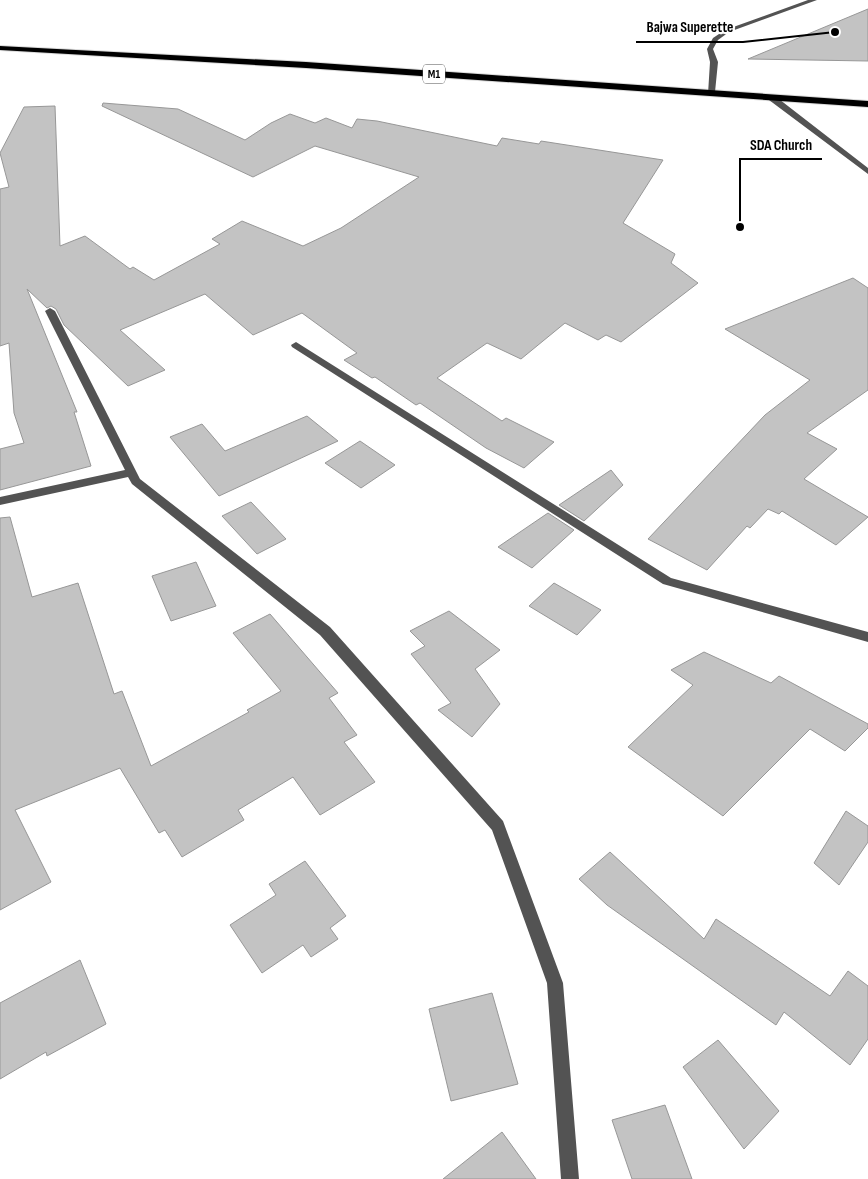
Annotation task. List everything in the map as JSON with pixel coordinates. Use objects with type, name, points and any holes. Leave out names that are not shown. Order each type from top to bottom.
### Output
[{"type":"highway","name":"M1","points":[[0,48],[297,65],[868,104]]},
{"type":"street","points":[[711,92],[714,62],[710,48],[715,39],[727,31],[814,0]]},
{"type":"street","points":[[772,98],[868,172]]},
{"type":"street","points":[[50,311],[136,481],[325,630],[498,826],[556,983],[570,1179]]},
{"type":"street","points":[[296,345],[667,581],[868,637]]},
{"type":"street","points":[[0,501],[132,472]]},
{"type":"building","points":[[868,9],[868,61],[748,59]]},
{"type":"building","points":[[103,103],[178,109],[245,140],[271,123],[290,114],[315,123],[326,118],[352,128],[357,119],[377,121],[497,146],[502,138],[539,144],[541,141],[663,160],[623,223],[675,254],[671,263],[698,283],[621,342],[606,335],[598,340],[565,323],[521,359],[487,343],[437,378],[502,421],[506,418],[554,442],[524,468],[486,448],[420,403],[416,405],[375,377],[372,378],[344,360],[357,353],[302,313],[253,335],[205,294],[120,330],[165,370],[128,386],[64,325],[56,309],[51,306],[47,308],[27,289],[77,412],[74,412],[91,466],[0,490],[0,449],[24,443],[14,413],[9,343],[0,346],[0,189],[9,187],[0,153],[24,107],[55,106],[60,246],[85,236],[130,269],[133,267],[154,280],[220,244],[212,239],[242,221],[303,246],[341,228],[419,177],[315,146],[253,177],[102,106]]},
{"type":"building","points":[[853,278],[868,288],[868,390],[807,433],[837,449],[804,479],[868,517],[836,545],[782,511],[779,514],[768,509],[750,528],[747,526],[707,570],[648,539],[765,415],[810,380],[725,329]]},
{"type":"building","points":[[307,416],[338,441],[219,496],[170,437],[202,424],[225,451]]},
{"type":"building","points":[[360,441],[395,465],[361,488],[325,463]]},
{"type":"building","points":[[611,470],[623,485],[584,521],[559,505]]},
{"type":"building","points":[[251,502],[286,539],[257,554],[222,516]]},
{"type":"building","points":[[548,513],[574,530],[532,568],[498,547]]},
{"type":"building","points":[[10,517],[32,597],[78,583],[114,694],[122,691],[151,766],[249,712],[247,710],[281,691],[233,633],[270,614],[338,693],[329,698],[357,735],[344,742],[375,782],[320,815],[293,777],[238,810],[244,820],[182,857],[165,830],[159,833],[120,768],[15,810],[51,882],[0,910],[0,518]]},
{"type":"building","points":[[196,562],[216,606],[171,621],[152,576]]},
{"type":"building","points":[[554,583],[601,610],[577,635],[529,606]]},
{"type":"building","points":[[449,611],[500,650],[475,669],[500,704],[472,737],[438,710],[451,703],[411,654],[425,646],[410,631]]},
{"type":"building","points":[[704,652],[771,683],[779,676],[868,724],[868,728],[845,751],[810,729],[723,816],[628,747],[693,685],[671,670]]},
{"type":"building","points":[[846,811],[868,826],[868,842],[839,885],[814,863]]},
{"type":"building","points":[[610,852],[704,939],[716,919],[830,996],[848,971],[868,986],[868,1039],[850,1065],[784,1012],[776,1025],[607,905],[579,879]]},
{"type":"building","points":[[305,861],[346,916],[330,928],[338,939],[311,957],[303,945],[262,973],[230,925],[276,895],[269,884]]},
{"type":"building","points":[[80,960],[106,1024],[47,1056],[46,1052],[0,1079],[0,1003]]},
{"type":"building","points":[[492,993],[518,1084],[451,1101],[429,1009]]},
{"type":"building","points":[[718,1040],[779,1111],[744,1149],[683,1067]]},
{"type":"building","points":[[665,1105],[692,1179],[632,1179],[612,1120]]},
{"type":"building","points":[[502,1132],[536,1179],[443,1179]]},
{"type":"place","name":"Bajwa Superette","points":[[835,32]]},
{"type":"place","name":"SDA Church","points":[[740,227]]}]
